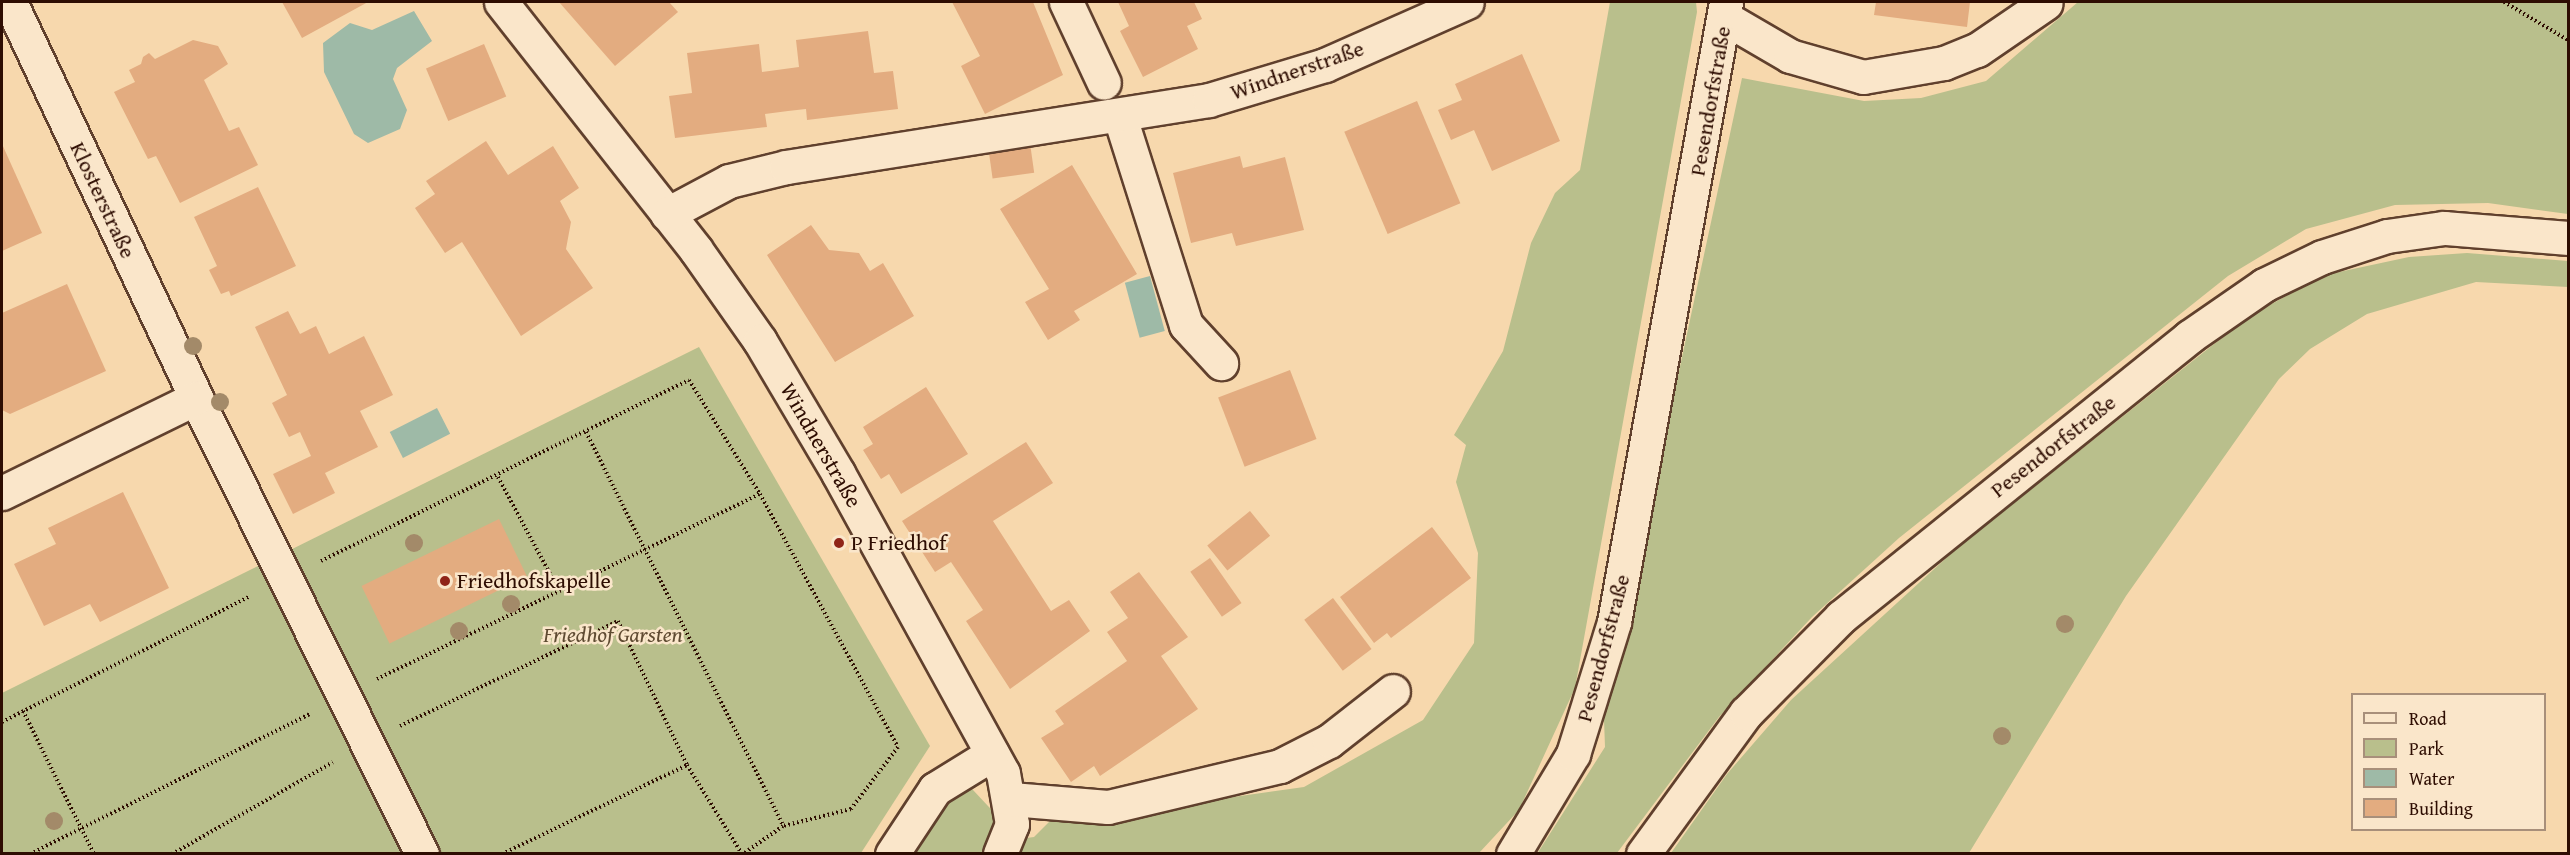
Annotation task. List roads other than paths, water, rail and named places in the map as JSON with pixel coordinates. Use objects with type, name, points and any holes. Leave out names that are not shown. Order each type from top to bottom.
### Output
[{"type":"street","name":"Klosterstraße","points":[[10,2],[196,398],[289,576],[422,854]]},
{"type":"street","name":"Windnerstraße","points":[[501,2],[667,214],[766,352],[992,754],[1011,799],[1012,824],[1000,854]]},
{"type":"street","points":[[1066,2],[1104,83]]},
{"type":"street","name":"Windnerstraße","points":[[667,214],[729,181],[786,167],[1120,117],[1209,100],[1325,65],[1467,2]]},
{"type":"street","points":[[1726,10],[1790,56],[1863,77],[1944,63],[1977,50],[2046,3]]},
{"type":"street","name":"Pesendorfstraße","points":[[1513,854],[1573,754],[1611,633],[1726,10]]},
{"type":"street","points":[[1120,117],[1186,325],[1221,363]]},
{"type":"street","name":"Pesendorfstraße","points":[[1642,854],[1746,713],[1841,617],[2189,337],[2264,285],[2322,257],[2387,236],[2444,228],[2568,238]]},
{"type":"street","points":[[2,493],[196,398]]},
{"type":"street","points":[[1011,799],[1108,807],[1269,769],[1329,741],[1393,691]]},
{"type":"street","points":[[892,854],[934,789],[992,754]]},
{"type":"water","points":[[414,11],[432,41],[397,68],[393,79],[407,110],[400,129],[368,143],[354,134],[324,72],[323,43],[350,23],[372,30]]},
{"type":"water","points":[[1150,276],[1165,331],[1140,338],[1125,283]]},
{"type":"water","points":[[437,408],[450,434],[403,458],[390,432]]},
{"type":"place","name":"P Friedhof","points":[[839,543]]},
{"type":"place","name":"Friedhofskapelle","points":[[445,581]]},
{"type":"park label","name":"Friedhof Garsten","points":[[613,635]]}]
